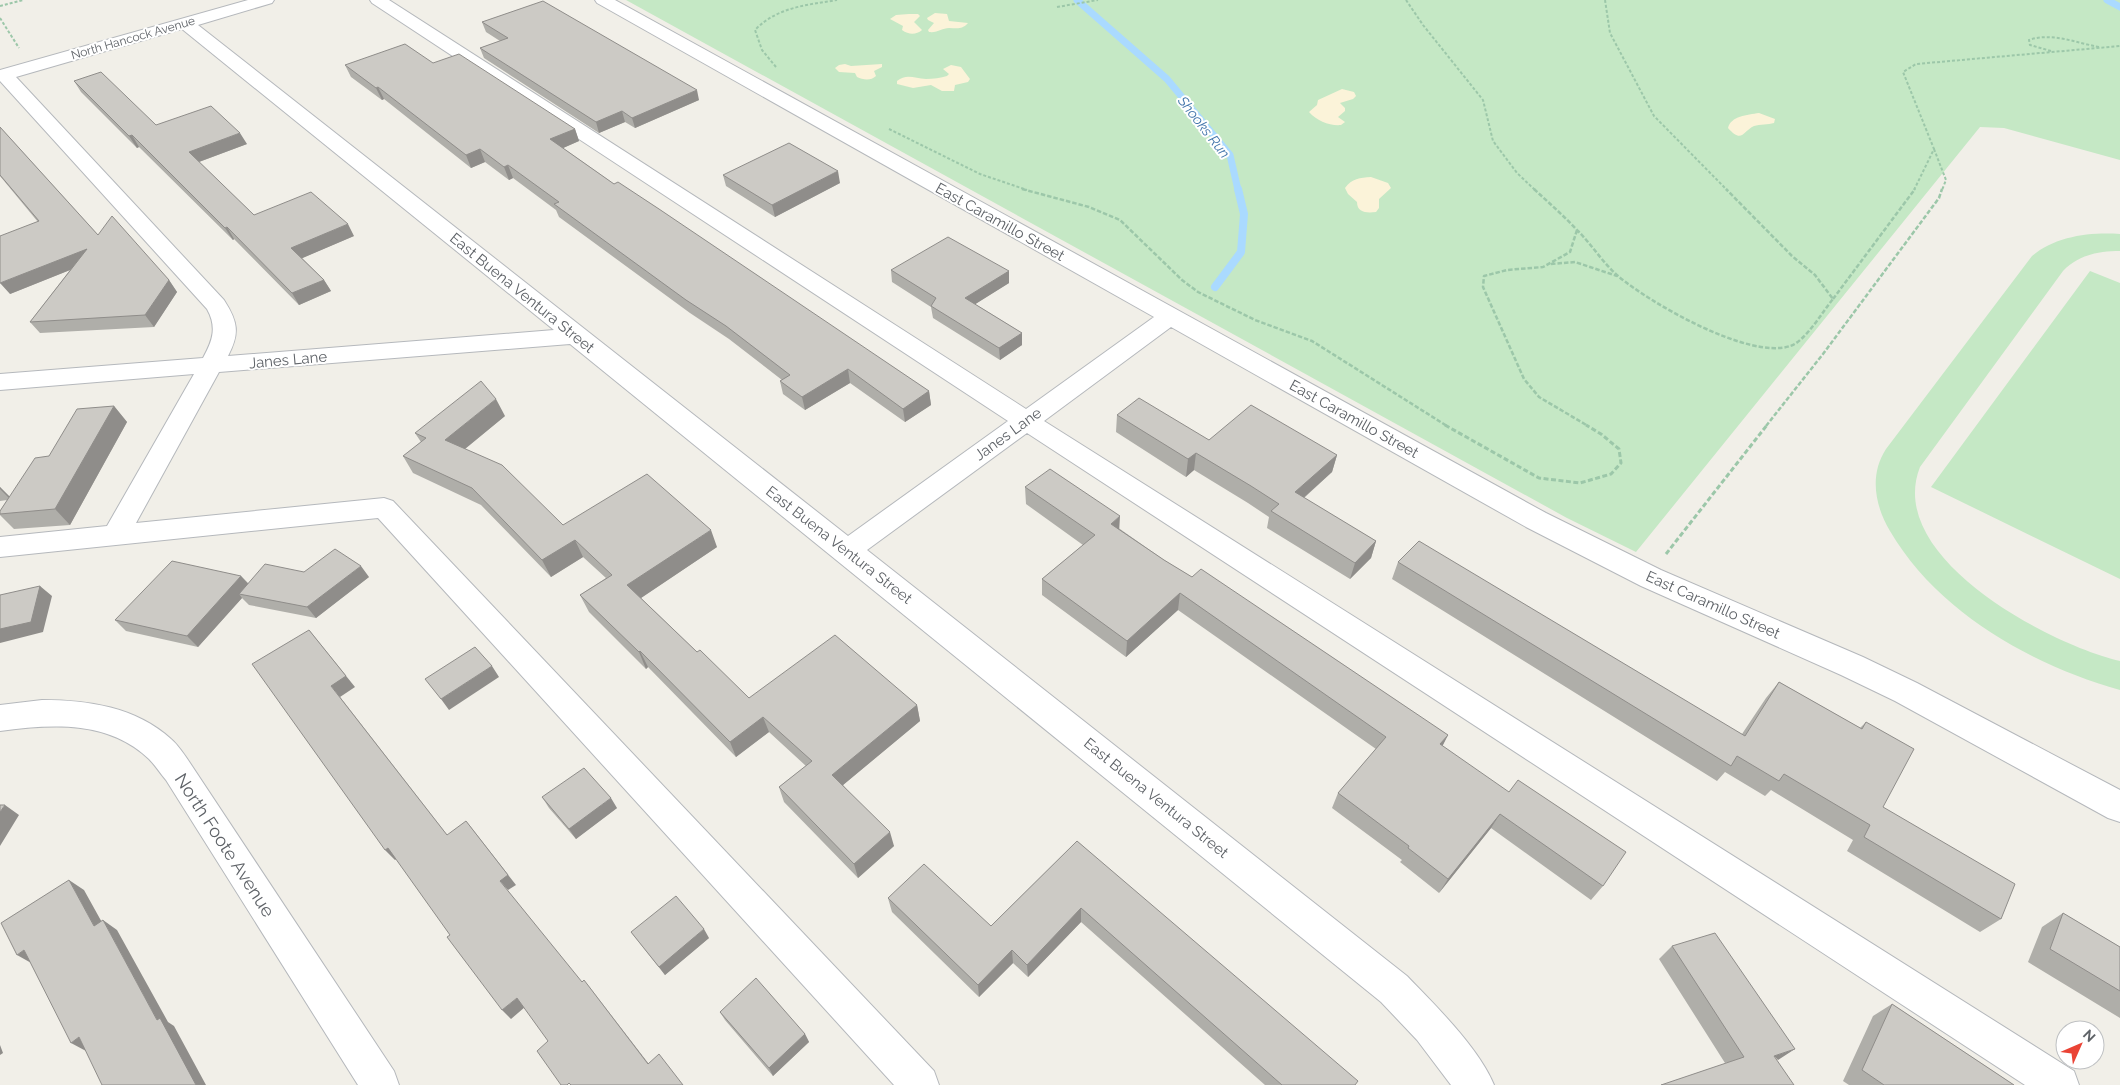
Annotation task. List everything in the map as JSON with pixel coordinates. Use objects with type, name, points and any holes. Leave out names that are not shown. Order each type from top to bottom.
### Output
[{"type":"street","name":"North Hancock Avenue","points":[[2,76],[266,0]]},
{"type":"street","points":[[378,0],[1026,421],[2060,1085]]},
{"type":"street","name":"East Caramillo Street","points":[[603,0],[1536,520],[1651,578],[1852,666],[1906,692],[2120,807]]},
{"type":"street","name":"East Buena Ventura Street","points":[[185,23],[1394,989],[1430,1027],[1475,1085]]},
{"type":"street","points":[[2,76],[216,305],[225,319],[226,333],[224,342],[116,535]]},
{"type":"street","name":"Janes Lane","points":[[846,551],[1170,317]]},
{"type":"street","name":"Janes Lane","points":[[0,382],[576,336]]},
{"type":"street","points":[[0,547],[384,508],[920,1085]]},
{"type":"street","name":"North Foote Avenue","points":[[0,718],[24,714],[69,712],[104,718],[136,731],[160,749],[177,770],[380,1085]]},
{"type":"path","points":[[0,6],[23,0]]},
{"type":"path","points":[[780,70],[766,57],[756,40],[755,30],[761,22],[783,9],[838,0]]},
{"type":"path","points":[[1058,8],[1098,0]]},
{"type":"path","points":[[1406,0],[1423,25],[1483,100],[1494,141],[1517,173],[1577,230],[1618,276],[1642,293],[1689,321],[1727,338],[1777,349],[1792,346],[1803,337],[1915,189],[1934,149]]},
{"type":"path","points":[[1605,0],[1610,33],[1654,116],[1792,256],[1814,275],[1833,299]]},
{"type":"path","points":[[0,18],[24,55]]},
{"type":"path","points":[[2056,52],[2030,45],[2029,40],[2033,38],[2046,38],[2104,48]]},
{"type":"path","points":[[1651,578],[1662,559],[1823,354],[1940,198],[1946,180],[1903,72],[1916,64],[2120,46]]},
{"type":"path","points":[[882,125],[980,174],[1018,188],[1089,207],[1120,220],[1182,280],[1198,292],[1255,320],[1312,341],[1463,437],[1538,478],[1580,483],[1611,474],[1621,463],[1619,448],[1601,434],[1539,397],[1524,378],[1483,287],[1484,276],[1506,270],[1543,267],[1570,252],[1577,230]]},
{"type":"path","points":[[1549,264],[1575,262],[1618,276]]},
{"type":"green space","points":[[626,0],[2120,0],[2120,160],[2004,128],[1980,127],[1636,552],[1567,518]]},
{"type":"green space","points":[[2120,234],[2120,251],[2089,255],[2075,261],[2063,271],[1920,467],[1915,501],[1926,533],[1949,564],[1981,592],[2017,617],[2055,637],[2090,652],[2120,661],[2120,690],[2054,666],[2021,650],[1990,632],[1961,611],[1934,587],[1910,560],[1890,531],[1878,501],[1876,480],[1877,469],[1886,449],[2032,256],[2052,244],[2074,237]]},
{"type":"green space","points":[[2090,271],[2120,283],[2120,579],[1931,487]]},
{"type":"sand","points":[[935,13],[947,14],[949,21],[968,23],[961,28],[946,28],[929,32],[928,30],[934,23],[927,18]]},
{"type":"sand","points":[[918,14],[920,16],[914,22],[922,30],[920,32],[915,34],[907,33],[902,30],[903,26],[890,19],[896,15]]},
{"type":"sand","points":[[845,64],[851,66],[882,64],[882,67],[874,71],[876,76],[874,78],[864,79],[857,77],[855,73],[839,72],[835,68]]},
{"type":"sand","points":[[951,65],[961,67],[970,79],[968,82],[955,85],[954,91],[942,91],[931,85],[913,88],[897,84],[897,81],[904,77],[929,79],[947,76],[949,74],[943,69]]},
{"type":"sand","points":[[1342,89],[1354,92],[1356,96],[1353,99],[1340,103],[1345,108],[1345,111],[1338,117],[1345,122],[1341,125],[1332,125],[1324,122],[1309,112],[1317,105],[1318,100]]},
{"type":"sand","points":[[1759,113],[1775,119],[1774,123],[1754,126],[1739,136],[1728,128],[1732,121],[1736,119],[1745,115]]},
{"type":"sand","points":[[1371,177],[1388,183],[1391,188],[1379,199],[1379,208],[1376,212],[1366,212],[1357,206],[1357,202],[1348,194],[1345,188],[1353,180]]},
{"type":"building","points":[[543,1],[697,90],[632,118],[622,111],[596,122],[480,48],[508,38],[482,22]]},
{"type":"building","points":[[405,44],[433,63],[459,54],[575,129],[550,139],[614,184],[618,182],[659,209],[929,391],[903,409],[848,369],[802,397],[780,381],[790,375],[726,326],[686,300],[554,204],[559,202],[508,165],[504,167],[480,149],[466,155],[378,87],[376,88],[345,65]]},
{"type":"building","points":[[101,72],[156,125],[211,106],[240,133],[189,152],[254,215],[311,192],[348,224],[291,248],[324,280],[292,293],[227,227],[225,228],[132,135],[129,136],[74,81]]},
{"type":"building","points":[[0,127],[98,235],[112,216],[169,280],[145,315],[30,322],[87,249],[0,283],[0,236],[39,221],[0,175]]},
{"type":"building","points":[[789,143],[838,171],[772,205],[723,175]]},
{"type":"building","points":[[948,237],[1009,271],[965,298],[1022,333],[999,348],[931,306],[936,298],[891,270]]},
{"type":"building","points":[[481,381],[496,399],[445,440],[502,465],[563,525],[647,474],[711,530],[627,585],[697,652],[700,650],[749,698],[835,635],[917,705],[832,775],[890,832],[854,864],[779,787],[812,761],[763,717],[730,742],[640,651],[580,595],[612,575],[575,540],[542,560],[472,488],[403,456],[426,438],[415,433]]},
{"type":"building","points":[[1139,398],[1209,440],[1251,405],[1337,455],[1295,492],[1376,541],[1355,563],[1271,511],[1279,504],[1251,486],[1196,453],[1188,459],[1117,415]]},
{"type":"building","points":[[114,406],[55,509],[0,514],[0,511],[35,458],[49,456],[77,409]]},
{"type":"building","points":[[1050,469],[1120,516],[1111,524],[1164,560],[1192,577],[1201,569],[1448,735],[1440,744],[1509,792],[1518,780],[1626,852],[1603,886],[1500,814],[1448,879],[1408,848],[1409,846],[1338,793],[1386,737],[1180,593],[1127,641],[1042,579],[1095,535],[1025,487]]},
{"type":"building","points":[[1419,541],[1745,736],[1779,682],[1862,729],[1866,722],[1914,749],[1883,807],[2015,884],[2001,919],[1864,837],[1870,825],[1784,774],[1779,781],[1737,756],[1731,766],[1398,562]]},
{"type":"building","points":[[335,549],[361,566],[307,607],[239,594],[265,564],[304,572]]},
{"type":"building","points":[[172,561],[241,576],[187,636],[115,620]]},
{"type":"building","points":[[40,586],[31,622],[0,629],[0,595]]},
{"type":"building","points":[[309,630],[346,676],[331,686],[447,835],[466,821],[508,875],[500,881],[582,982],[584,980],[648,1064],[659,1054],[683,1085],[571,1085],[569,1083],[561,1085],[537,1051],[548,1041],[517,998],[502,1010],[447,937],[450,935],[388,848],[385,850],[252,664]]},
{"type":"building","points":[[475,647],[492,666],[441,699],[425,679]]},
{"type":"building","points":[[584,768],[611,798],[569,829],[542,797]]},
{"type":"building","points":[[0,805],[5,805],[0,812]]},
{"type":"building","points":[[1077,841],[1358,1081],[1355,1085],[1282,1085],[1081,908],[1027,965],[1012,950],[978,985],[888,898],[924,864],[991,926]]},
{"type":"building","points":[[69,880],[94,926],[103,920],[157,1020],[160,1018],[196,1085],[102,1085],[79,1037],[71,1043],[24,950],[17,955],[1,923]]},
{"type":"building","points":[[676,896],[704,929],[659,967],[631,932]]},
{"type":"building","points":[[2063,913],[2120,947],[2120,991],[2050,949]]},
{"type":"building","points":[[1715,933],[1795,1049],[1774,1056],[1794,1085],[1661,1085],[1744,1057],[1672,946]]},
{"type":"building","points":[[756,978],[805,1034],[769,1068],[720,1012]]},
{"type":"building","points":[[1892,1004],[2014,1085],[1884,1085],[1862,1070]]},
{"type":"waterway","name":"Shooks Run","points":[[1077,0],[1167,79],[1230,155],[1238,190]]},
{"type":"waterway","name":"Shooks Run","points":[[2107,0],[2120,7]]},
{"type":"waterway","name":"Shooks Run","points":[[1215,287],[1241,252],[1244,214],[1238,189]]}]
